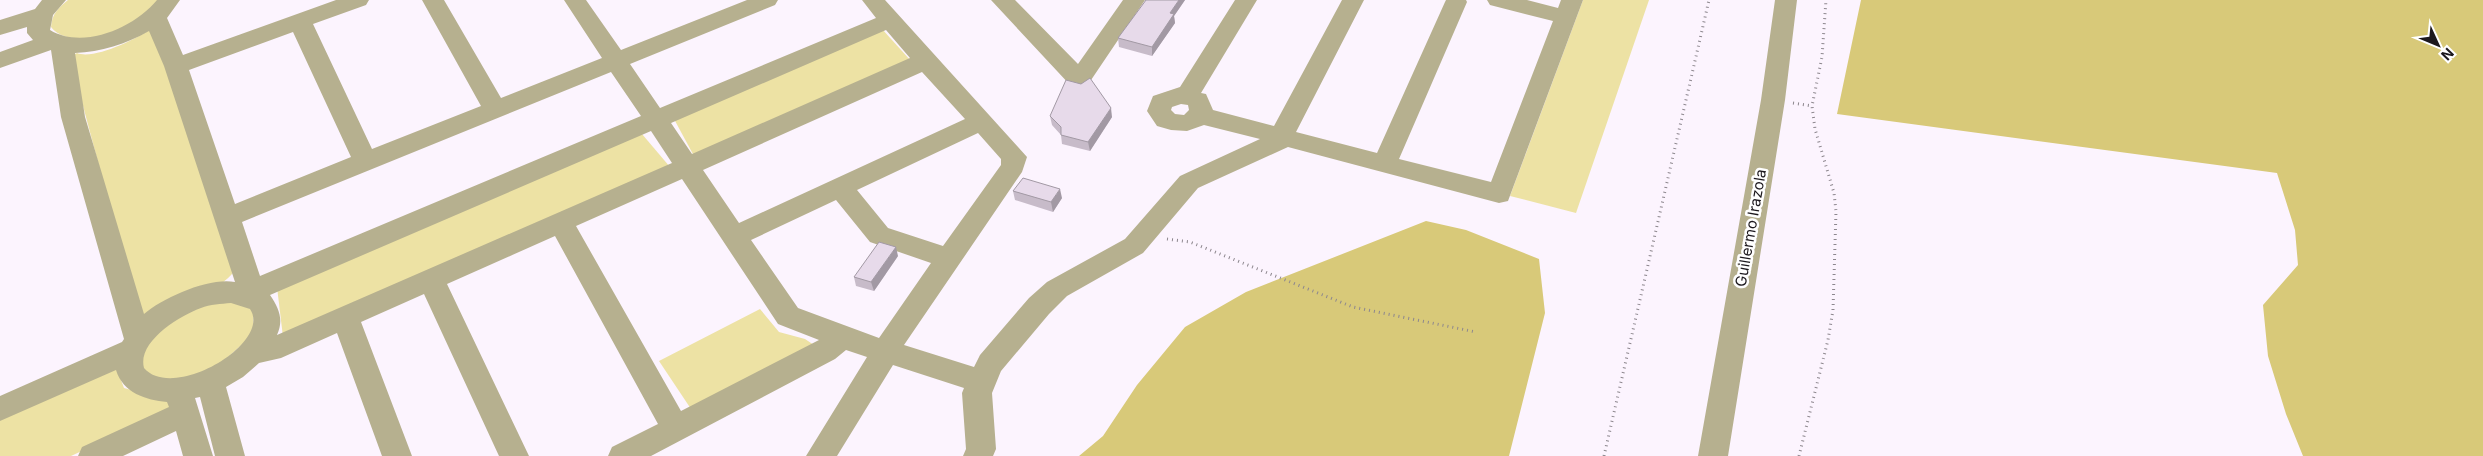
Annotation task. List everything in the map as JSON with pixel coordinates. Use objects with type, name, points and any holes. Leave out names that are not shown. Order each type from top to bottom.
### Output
[{"type":"street","points":[[0,60],[56,44],[83,46],[106,41],[129,32],[163,8],[188,0]]},
{"type":"street","points":[[176,66],[358,0]]},
{"type":"street","points":[[433,0],[495,109]]},
{"type":"street","points":[[228,218],[767,0]]},
{"type":"street","points":[[821,456],[886,350],[1013,166],[1014,157],[925,61],[873,0]]},
{"type":"street","points":[[1002,0],[1079,80],[1134,0]]},
{"type":"street","points":[[1246,0],[1193,105],[1283,138],[1499,194],[1569,8],[1498,0]]},
{"type":"street","points":[[978,456],[981,449],[977,393],[980,381],[990,363],[1056,288],[1134,246],[1188,182],[1283,138],[1353,0]]},
{"type":"street","name":"Guillermo Irazola","points":[[1712,456],[1773,100],[1786,0]]},
{"type":"street","points":[[581,1],[617,60],[788,316],[841,337],[980,381]]},
{"type":"street","points":[[1385,163],[1462,1]]},
{"type":"street","points":[[0,28],[51,4]]},
{"type":"street","points":[[51,4],[38,22],[38,33],[56,44],[73,117],[135,345],[129,361],[130,371],[134,379],[151,389],[182,401]]},
{"type":"street","points":[[93,456],[225,373],[251,353],[266,330],[268,320],[262,303],[253,294],[176,66],[163,8]]},
{"type":"street","points":[[0,409],[135,345],[165,314],[201,297],[230,292],[253,294],[890,20]]},
{"type":"street","points":[[300,21],[366,162]]},
{"type":"street","points":[[251,353],[272,350],[925,61]]},
{"type":"street","points":[[735,236],[981,122]]},
{"type":"street","points":[[840,187],[879,235],[950,259]]},
{"type":"street","points":[[560,222],[676,429]]},
{"type":"street","points":[[431,279],[514,456]]},
{"type":"street","points":[[345,317],[397,456]]},
{"type":"street","points":[[623,456],[825,351],[841,337]]},
{"type":"street","points":[[210,381],[230,456]]},
{"type":"street","points":[[182,401],[198,456]]},
{"type":"path","points":[[1604,456],[1709,0]]},
{"type":"path","points":[[1799,456],[1828,340],[1833,310],[1836,211],[1834,193],[1814,129],[1812,106],[1822,57],[1826,0]]},
{"type":"path","points":[[1144,236],[1190,242],[1353,307],[1476,332]]},
{"type":"shaded area","points":[[68,0],[159,0],[158,4],[124,27],[103,36],[84,39],[65,36],[57,33],[51,27],[56,12]]},
{"type":"shaded area","points":[[1583,0],[1649,0],[1576,213],[1510,196]]},
{"type":"shaded area","points":[[1861,0],[2483,0],[2483,456],[2303,456],[2286,414],[2268,356],[2263,305],[2298,265],[2295,230],[2277,173],[1837,114]]},
{"type":"shaded area","points":[[151,29],[157,33],[234,271],[219,285],[208,291],[149,315],[139,316],[70,57],[77,53],[94,54],[104,51],[136,38]]},
{"type":"shaded area","points":[[882,29],[911,61],[694,156],[674,119]]},
{"type":"shaded area","points":[[642,134],[670,167],[283,337],[277,287]]},
{"type":"shaded area","points":[[1426,221],[1466,230],[1539,259],[1545,313],[1509,456],[1079,456],[1103,436],[1137,385],[1185,327],[1246,292]]},
{"type":"shaded area","points":[[229,299],[253,310],[254,334],[211,372],[171,382],[145,373],[140,363],[141,351],[176,314]]},
{"type":"shaded area","points":[[760,309],[779,332],[805,339],[814,345],[693,412],[659,361]]},
{"type":"shaded area","points":[[116,367],[124,388],[169,400],[174,408],[71,456],[0,456],[0,419]]},
{"type":"building","points":[[1146,0],[1179,0],[1170,13],[1174,14],[1152,47],[1118,38]]},
{"type":"building","points":[[1090,78],[1111,108],[1088,142],[1061,135],[1061,127],[1050,116],[1066,80],[1081,84]]},
{"type":"building","points":[[1023,178],[1060,189],[1051,202],[1013,191]]},
{"type":"building","points":[[879,242],[896,247],[871,282],[854,277]]}]
